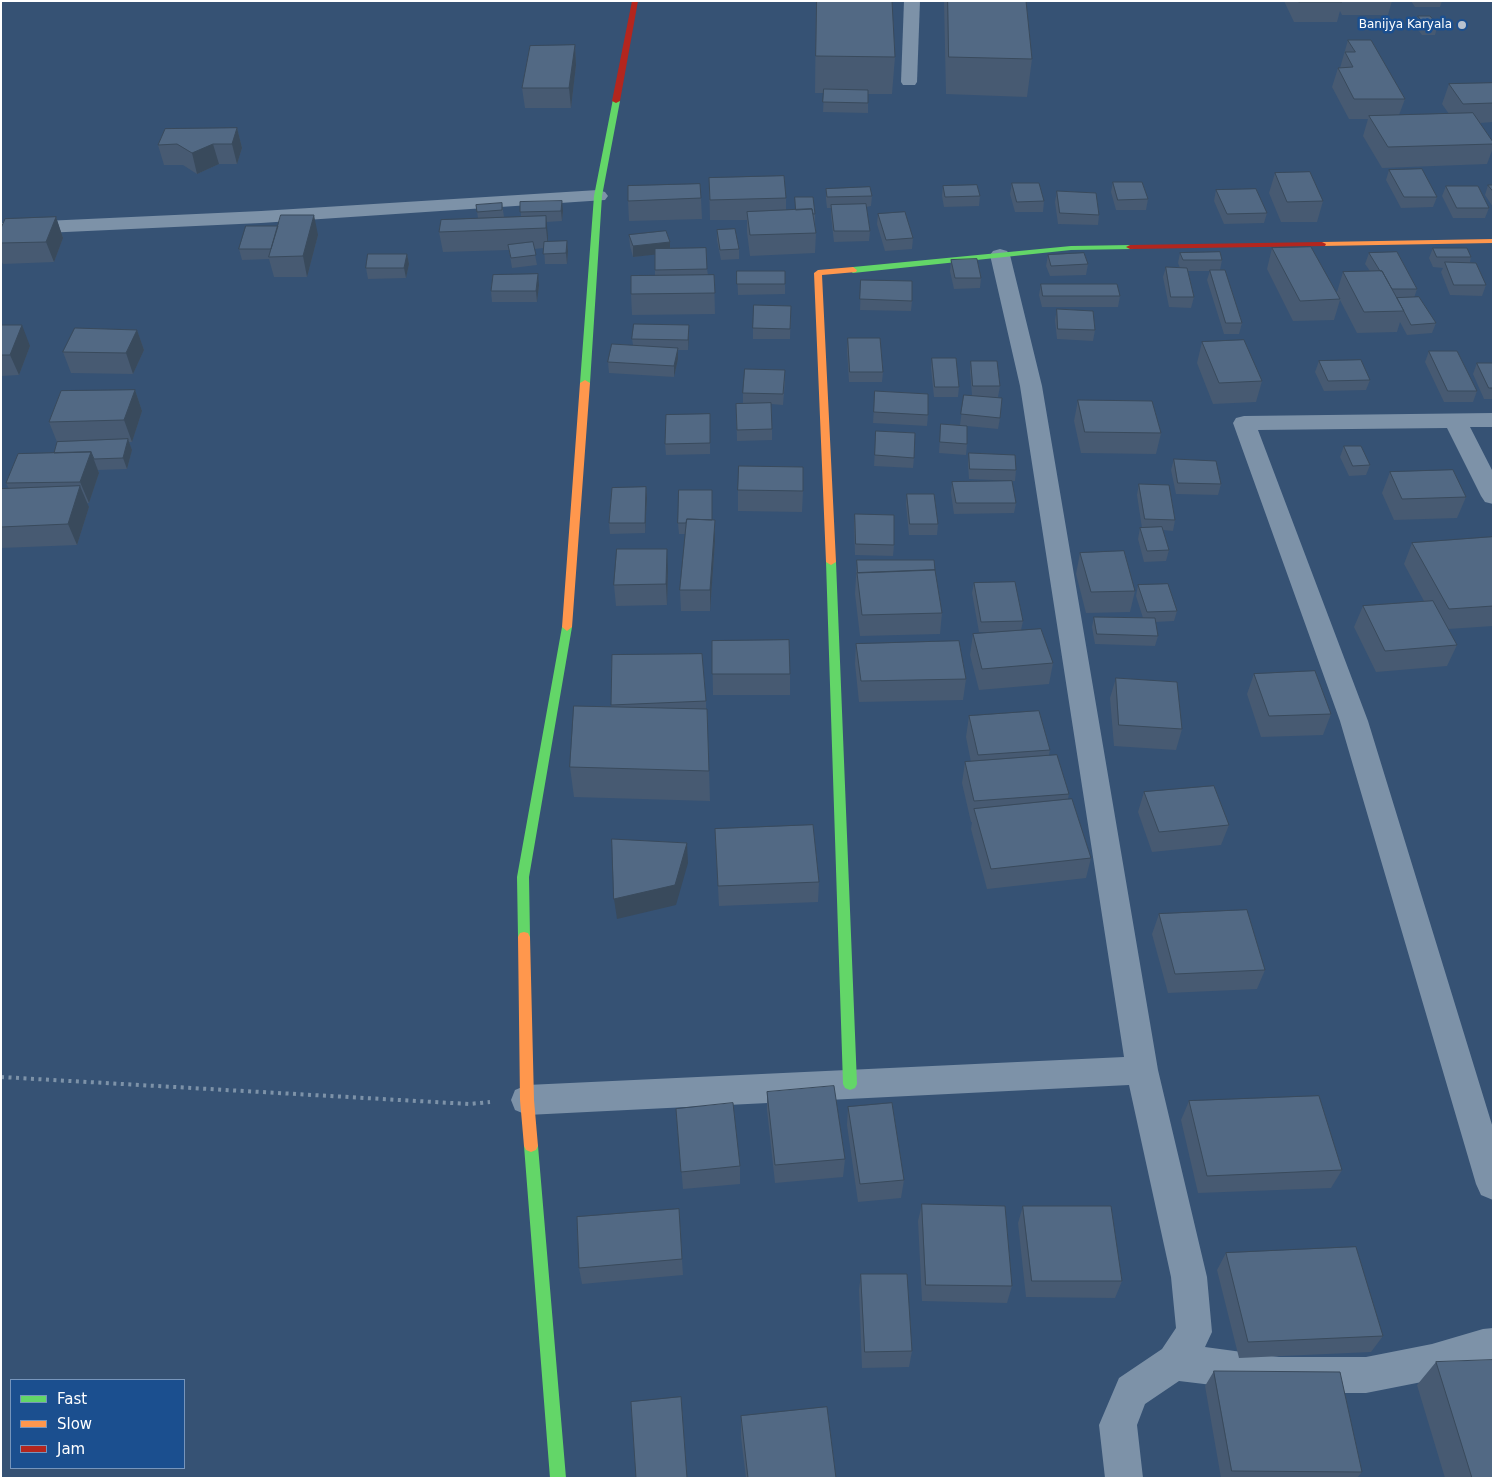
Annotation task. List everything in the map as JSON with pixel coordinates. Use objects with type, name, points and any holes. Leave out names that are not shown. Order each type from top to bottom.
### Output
[{"type":"street","points":[[558,1478],[527,1100],[523,877],[568,623],[598,196],[634,1]]},
{"type":"street","points":[[1,229],[261,217],[598,196]]},
{"type":"street","points":[[850,1084],[818,273],[1071,248],[1493,240]]},
{"type":"street","points":[[1000,255],[1031,386],[1142,1070],[1189,1277],[1194,1332],[1175,1362],[1132,1392],[1118,1425],[1124,1478]]},
{"type":"street","points":[[1455,420],[1493,496]]},
{"type":"street","points":[[1493,420],[1244,423],[1354,721],[1493,1184]]},
{"type":"street","points":[[527,1100],[1142,1070]]},
{"type":"street","points":[[1175,1362],[1279,1376],[1366,1375],[1432,1362],[1482,1347],[1493,1346]]},
{"type":"lane","points":[[908,82],[912,1]]},
{"type":"path","points":[[1,1078],[469,1104],[527,1100]]},
{"type":"building","points":[[817,1],[892,1],[895,57],[816,56]]},
{"type":"building","points":[[948,1],[1026,1],[1032,59],[949,57]]},
{"type":"building","points":[[1341,1],[1342,2],[1299,2]]},
{"type":"building","points":[[1418,16],[1430,16],[1438,25],[1425,25]]},
{"type":"building","points":[[1348,40],[1371,40],[1405,99],[1354,99],[1338,68],[1353,67],[1345,52],[1355,52]]},
{"type":"building","points":[[575,45],[569,88],[522,88],[530,46]]},
{"type":"building","points":[[1493,83],[1493,103],[1463,104],[1449,84]]},
{"type":"building","points":[[824,89],[868,90],[868,103],[823,102]]},
{"type":"building","points":[[1473,113],[1493,144],[1388,147],[1369,116]]},
{"type":"building","points":[[237,128],[232,144],[213,144],[192,153],[177,144],[158,145],[165,129]]},
{"type":"building","points":[[1422,169],[1437,197],[1404,197],[1389,170]]},
{"type":"building","points":[[1310,172],[1323,201],[1287,202],[1275,173]]},
{"type":"building","points":[[784,176],[786,198],[710,200],[709,178]]},
{"type":"building","points":[[1113,182],[1142,182],[1148,199],[1118,200]]},
{"type":"building","points":[[1012,183],[1039,183],[1044,201],[1017,202]]},
{"type":"building","points":[[700,184],[701,198],[628,201],[628,186]]},
{"type":"building","points":[[977,185],[980,196],[945,197],[943,186]]},
{"type":"building","points":[[1446,186],[1478,186],[1489,208],[1457,208]]},
{"type":"building","points":[[870,187],[872,196],[827,197],[826,189]]},
{"type":"building","points":[[1256,189],[1267,213],[1227,214],[1216,190]]},
{"type":"building","points":[[1057,191],[1096,193],[1099,215],[1060,213]]},
{"type":"building","points":[[795,197],[813,197],[815,214],[813,214],[812,209],[796,210]]},
{"type":"building","points":[[562,201],[561,211],[520,212],[520,202]]},
{"type":"building","points":[[502,203],[502,210],[477,212],[476,205]]},
{"type":"building","points":[[866,204],[870,231],[834,231],[831,205]]},
{"type":"building","points":[[812,209],[816,233],[750,235],[747,212]]},
{"type":"building","points":[[905,212],[913,238],[886,240],[878,214]]},
{"type":"building","points":[[281,215],[314,215],[303,256],[269,257]]},
{"type":"building","points":[[546,216],[546,228],[439,232],[441,220]]},
{"type":"building","points":[[56,217],[46,242],[1,243],[1,228],[5,219]]},
{"type":"building","points":[[246,226],[278,226],[271,249],[239,249]]},
{"type":"building","points":[[735,229],[739,249],[720,250],[717,230]]},
{"type":"building","points":[[666,231],[670,242],[633,246],[629,235]]},
{"type":"building","points":[[567,241],[566,253],[543,254],[544,242]]},
{"type":"building","points":[[533,242],[536,255],[511,258],[508,245]]},
{"type":"building","points":[[1311,247],[1340,299],[1300,301],[1272,248]]},
{"type":"building","points":[[706,248],[707,269],[655,270],[655,249]]},
{"type":"building","points":[[1433,248],[1467,248],[1471,257],[1437,257]]},
{"type":"building","points":[[1220,252],[1222,260],[1183,260],[1180,253]]},
{"type":"building","points":[[1397,252],[1417,289],[1392,289],[1369,253]]},
{"type":"building","points":[[1084,253],[1088,264],[1051,266],[1048,255]]},
{"type":"building","points":[[368,254],[407,254],[404,268],[366,268]]},
{"type":"building","points":[[977,259],[981,278],[955,278],[951,260]]},
{"type":"building","points":[[1445,262],[1476,263],[1486,285],[1454,285]]},
{"type":"building","points":[[1166,267],[1187,268],[1194,297],[1171,297]]},
{"type":"building","points":[[1210,270],[1225,270],[1242,323],[1226,323]]},
{"type":"building","points":[[737,271],[785,271],[785,284],[737,284]]},
{"type":"building","points":[[1382,271],[1404,311],[1364,312],[1343,272]]},
{"type":"building","points":[[538,274],[536,291],[491,291],[493,275]]},
{"type":"building","points":[[714,275],[715,293],[631,294],[631,276]]},
{"type":"building","points":[[861,280],[912,281],[912,301],[860,299]]},
{"type":"building","points":[[1041,284],[1117,284],[1120,296],[1043,296]]},
{"type":"building","points":[[1419,297],[1436,323],[1411,325],[1397,298]]},
{"type":"building","points":[[754,305],[791,306],[790,329],[753,328]]},
{"type":"building","points":[[1057,309],[1093,311],[1095,330],[1058,329]]},
{"type":"building","points":[[634,324],[689,325],[688,340],[632,339]]},
{"type":"building","points":[[1,325],[22,325],[10,355],[1,355]]},
{"type":"building","points":[[75,328],[137,330],[126,353],[63,352]]},
{"type":"building","points":[[848,338],[880,338],[883,372],[850,372]]},
{"type":"building","points":[[1244,340],[1262,381],[1219,383],[1202,342]]},
{"type":"building","points":[[612,344],[678,348],[674,366],[608,362]]},
{"type":"building","points":[[1429,351],[1457,351],[1477,391],[1448,391]]},
{"type":"building","points":[[932,358],[956,358],[959,387],[935,387]]},
{"type":"building","points":[[1361,360],[1370,380],[1328,381],[1319,361]]},
{"type":"building","points":[[971,361],[997,361],[1000,386],[973,386]]},
{"type":"building","points":[[1477,363],[1493,363],[1493,388],[1489,388]]},
{"type":"building","points":[[745,369],[785,370],[783,394],[743,393]]},
{"type":"building","points":[[135,390],[124,420],[49,422],[61,391]]},
{"type":"building","points":[[875,391],[928,394],[928,415],[874,412]]},
{"type":"building","points":[[964,395],[1002,398],[1000,418],[961,414]]},
{"type":"building","points":[[1078,400],[1152,401],[1161,433],[1085,432]]},
{"type":"building","points":[[771,403],[772,429],[737,430],[736,404]]},
{"type":"building","points":[[710,414],[710,443],[665,444],[666,415]]},
{"type":"building","points":[[941,424],[967,426],[967,444],[940,442]]},
{"type":"building","points":[[876,431],[915,433],[914,458],[875,455]]},
{"type":"building","points":[[128,439],[123,458],[94,459],[91,452],[54,453],[57,442]]},
{"type":"building","points":[[1344,446],[1361,446],[1370,465],[1353,466]]},
{"type":"building","points":[[91,452],[80,482],[6,483],[18,454]]},
{"type":"building","points":[[969,453],[1015,455],[1016,470],[970,469]]},
{"type":"building","points":[[1174,459],[1216,461],[1221,484],[1178,483]]},
{"type":"building","points":[[739,466],[803,467],[803,491],[738,490]]},
{"type":"building","points":[[1453,470],[1466,497],[1402,499],[1390,472]]},
{"type":"building","points":[[1012,481],[1016,503],[956,503],[952,482]]},
{"type":"building","points":[[1139,484],[1169,485],[1175,520],[1145,519]]},
{"type":"building","points":[[80,486],[68,524],[1,527],[1,489]]},
{"type":"building","points":[[646,487],[645,523],[609,523],[612,488]]},
{"type":"building","points":[[679,490],[712,490],[712,520],[687,519],[686,523],[678,523]]},
{"type":"building","points":[[907,494],[934,494],[938,524],[910,524]]},
{"type":"building","points":[[855,514],[894,515],[894,545],[856,544]]},
{"type":"building","points":[[687,519],[715,520],[710,590],[680,590]]},
{"type":"building","points":[[1162,527],[1169,550],[1147,551],[1140,528]]},
{"type":"building","points":[[1493,537],[1493,606],[1449,609],[1412,543]]},
{"type":"building","points":[[617,549],[667,549],[666,584],[614,585]]},
{"type":"building","points":[[1124,551],[1135,591],[1091,592],[1080,553]]},
{"type":"building","points":[[857,560],[934,560],[935,570],[858,573]]},
{"type":"building","points":[[935,570],[942,613],[862,615],[857,573]]},
{"type":"building","points":[[1015,582],[1023,621],[981,622],[974,583]]},
{"type":"building","points":[[1168,584],[1177,611],[1147,612],[1138,585]]},
{"type":"building","points":[[1433,601],[1457,645],[1385,651],[1363,606]]},
{"type":"building","points":[[1094,617],[1155,618],[1158,636],[1097,634]]},
{"type":"building","points":[[1041,629],[1053,663],[982,669],[973,634]]},
{"type":"building","points":[[789,640],[790,674],[712,674],[712,641]]},
{"type":"building","points":[[959,641],[966,679],[861,681],[856,644]]},
{"type":"building","points":[[702,654],[706,701],[611,705],[612,655]]},
{"type":"building","points":[[1315,671],[1331,714],[1269,716],[1254,674]]},
{"type":"building","points":[[1116,678],[1177,682],[1182,729],[1119,725]]},
{"type":"building","points":[[574,706],[707,709],[709,771],[570,767]]},
{"type":"building","points":[[1039,711],[1050,750],[978,755],[969,716]]},
{"type":"building","points":[[1057,755],[1069,794],[974,801],[965,762]]},
{"type":"building","points":[[1214,786],[1229,825],[1159,832],[1144,792]]},
{"type":"building","points":[[1072,799],[1091,858],[991,869],[974,809]]},
{"type":"building","points":[[813,825],[819,882],[718,886],[715,829]]},
{"type":"building","points":[[612,839],[687,843],[675,885],[614,899]]},
{"type":"building","points":[[1247,910],[1265,970],[1175,974],[1159,914]]},
{"type":"building","points":[[834,1086],[845,1159],[775,1165],[767,1092]]},
{"type":"building","points":[[1319,1096],[1342,1170],[1207,1176],[1189,1101]]},
{"type":"building","points":[[733,1103],[740,1166],[681,1172],[676,1109]]},
{"type":"building","points":[[892,1103],[904,1180],[860,1184],[848,1107]]},
{"type":"building","points":[[922,1204],[1005,1206],[1012,1286],[926,1285]]},
{"type":"building","points":[[1023,1206],[1111,1206],[1122,1281],[1032,1281]]},
{"type":"building","points":[[679,1209],[682,1259],[579,1268],[577,1217]]},
{"type":"building","points":[[1356,1247],[1383,1336],[1248,1342],[1226,1253]]},
{"type":"building","points":[[861,1274],[907,1274],[912,1351],[865,1352]]},
{"type":"building","points":[[1493,1360],[1493,1478],[1472,1478],[1436,1362]]},
{"type":"building","points":[[1214,1371],[1340,1372],[1362,1472],[1232,1471]]},
{"type":"building","points":[[681,1397],[687,1478],[636,1478],[631,1402]]},
{"type":"building","points":[[827,1407],[836,1478],[748,1478],[741,1416]]},
{"type":"traffic: fast","points":[[585,383],[598,196],[616,101]]},
{"type":"traffic: fast","points":[[853,270],[1071,248],[1130,247]]},
{"type":"traffic: fast","points":[[831,562],[850,1084]]},
{"type":"traffic: fast","points":[[524,937],[523,877],[567,627]]},
{"type":"traffic: fast","points":[[531,1146],[558,1478]]},
{"type":"traffic: slow","points":[[1322,244],[1493,241]]},
{"type":"traffic: slow","points":[[831,562],[818,273],[853,270]]},
{"type":"traffic: slow","points":[[567,627],[585,383]]},
{"type":"traffic: slow","points":[[524,937],[527,1100],[531,1146]]},
{"type":"traffic: jam","points":[[616,101],[635,1]]},
{"type":"traffic: jam","points":[[1130,247],[1322,244]]},
{"type":"place","name":"Banijya Karyala","points":[[1462,25]]}]
